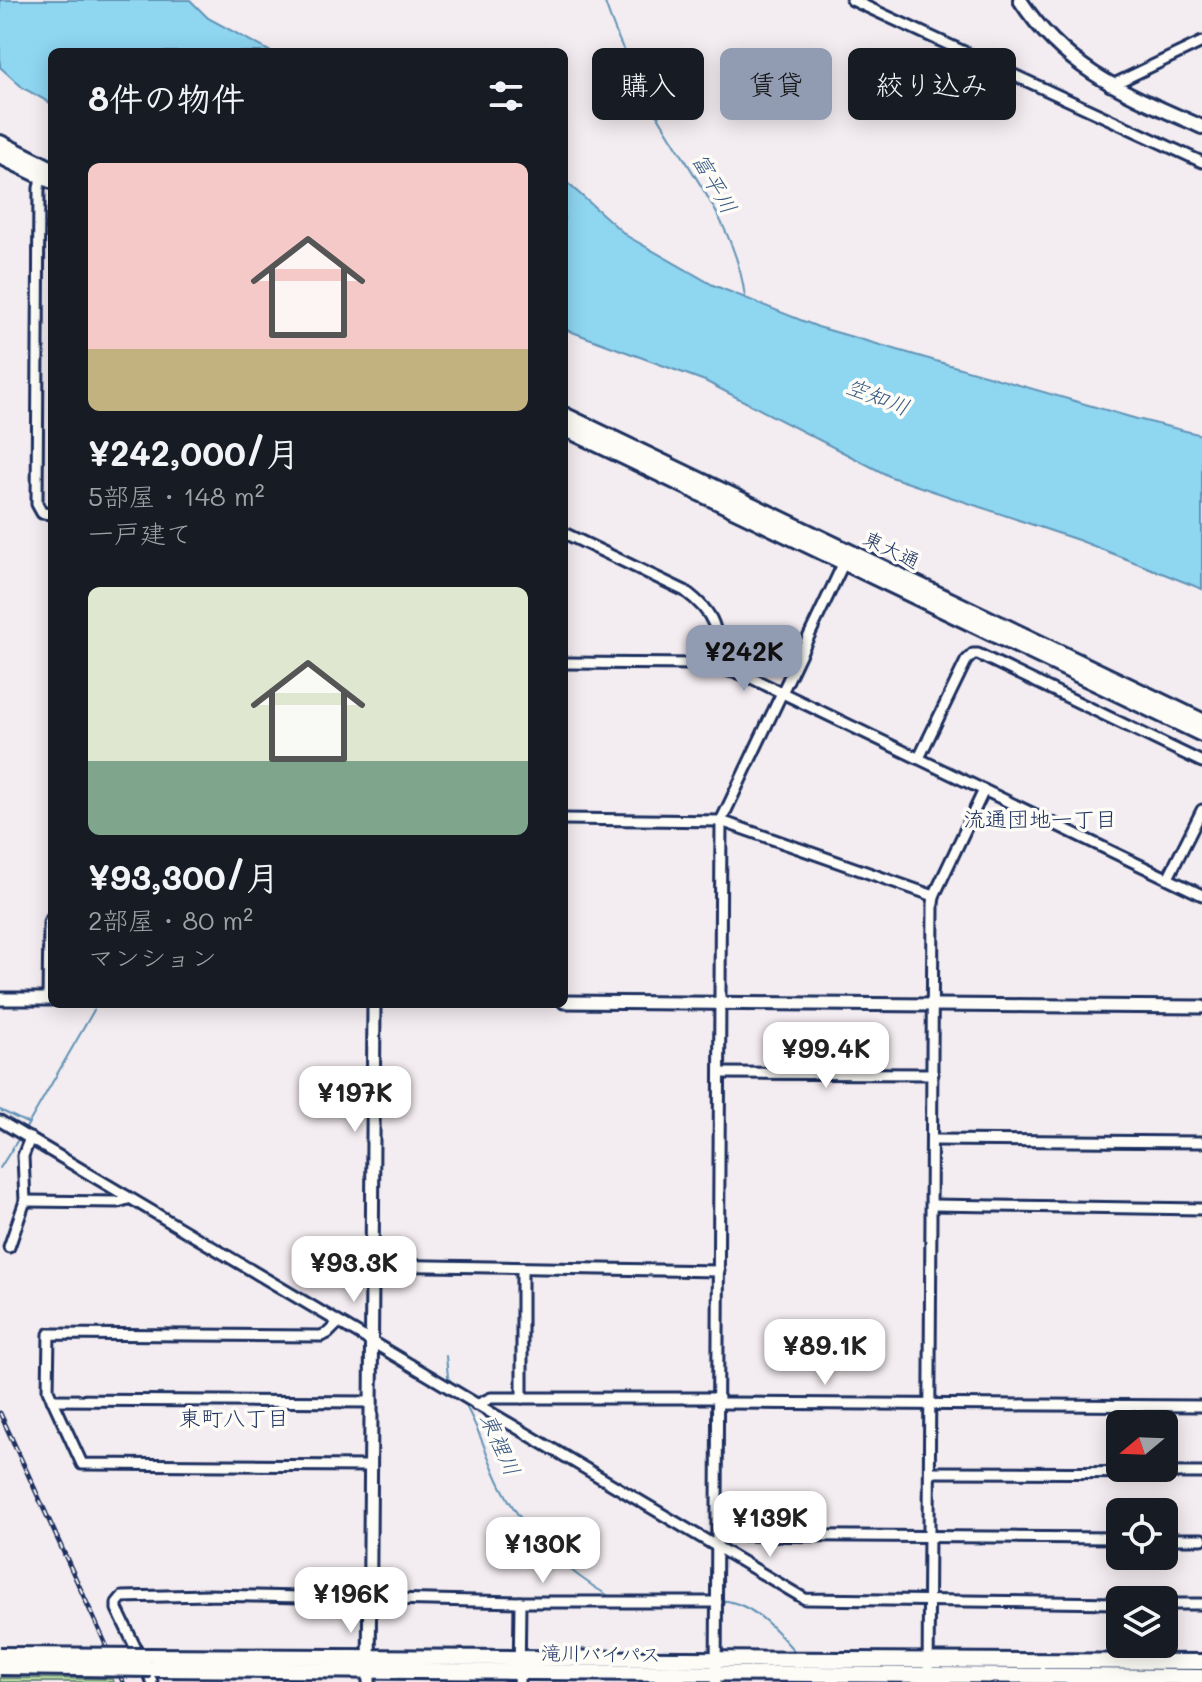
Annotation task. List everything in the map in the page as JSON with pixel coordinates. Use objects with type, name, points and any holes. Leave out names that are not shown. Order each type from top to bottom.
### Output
[{"type":"highway","points":[[0,143],[48,173]]},
{"type":"highway","points":[[0,156],[48,173]]},
{"type":"highway","name":"東大通","points":[[568,417],[1202,734]]},
{"type":"highway","name":"東大通","points":[[568,430],[1202,721]]},
{"type":"highway","name":"滝川バイパス","points":[[0,1655],[150,1669]]},
{"type":"highway","name":"滝川バイパス","points":[[520,1670],[718,1658],[928,1672],[1202,1677]]},
{"type":"highway","name":"滝川バイパス","points":[[0,1667],[520,1670],[716,1678],[1202,1662]]},
{"type":"main road","points":[[1020,0],[1056,46],[1091,74],[1110,86],[1202,127]]},
{"type":"street","points":[[852,0],[1202,162]]},
{"type":"street","points":[[1110,86],[1202,42]]},
{"type":"street","points":[[48,173],[39,188],[37,504],[42,513],[48,514]]},
{"type":"street","points":[[568,535],[685,591],[702,603],[717,630],[716,667]]},
{"type":"street","points":[[716,1678],[721,821],[846,556]]},
{"type":"street","points":[[919,758],[966,661],[978,654],[1202,762]]},
{"type":"street","points":[[568,663],[716,667],[745,675],[1202,895]]},
{"type":"street","points":[[928,1672],[934,896],[984,790]]},
{"type":"street","points":[[1168,878],[1202,810]]},
{"type":"street","points":[[568,819],[721,821],[934,896]]},
{"type":"street","points":[[0,999],[48,999]]},
{"type":"street","points":[[568,1002],[1202,1007]]},
{"type":"street","points":[[369,1670],[374,1008]]},
{"type":"street","points":[[720,1073],[933,1074]]},
{"type":"street","points":[[0,1121],[805,1599],[1106,1603]]},
{"type":"street","points":[[9,1247],[25,1201],[23,1156],[30,1138]]},
{"type":"street","points":[[933,1140],[1202,1142]]},
{"type":"street","points":[[25,1201],[118,1202],[128,1199]]},
{"type":"street","points":[[932,1205],[1202,1209]]},
{"type":"street","points":[[372,1265],[522,1270],[719,1271]]},
{"type":"street","points":[[522,1270],[522,1398]]},
{"type":"street","points":[[338,1323],[321,1336],[49,1334],[48,1390],[82,1464],[371,1466]]},
{"type":"street","points":[[476,1405],[491,1398],[522,1398],[1202,1406]]},
{"type":"street","points":[[52,1400],[372,1402]]},
{"type":"street","points":[[930,1472],[1202,1473]]},
{"type":"street","points":[[719,1535],[1106,1538]]},
{"type":"street","points":[[1178,1539],[1202,1539]]},
{"type":"street","points":[[150,1669],[117,1609],[122,1597],[208,1595],[520,1602],[717,1602]]},
{"type":"street","points":[[520,1602],[520,1670]]},
{"type":"street","points":[[1178,1604],[1202,1604]]},
{"type":"green space","points":[[0,1678],[112,1679],[113,1682],[0,1682]]},
{"type":"water","points":[[0,0],[190,0],[208,18],[264,48],[48,48],[48,102],[23,88],[0,67]]},
{"type":"water","name":"空知川","points":[[568,184],[627,236],[713,285],[818,327],[1202,435],[1202,589],[1081,541],[891,477],[705,381],[568,330]]},
{"type":"waterway","name":"富平川","points":[[604,0],[642,88],[723,225],[733,248],[745,297]]},
{"type":"waterway","points":[[26,1128],[94,1010]]},
{"type":"waterway","points":[[0,1110],[27,1123]]},
{"type":"waterway","points":[[0,1168],[19,1138]]},
{"type":"waterway","name":"東裡川","points":[[446,1356],[448,1377],[453,1385]]},
{"type":"waterway","name":"東裡川","points":[[463,1401],[501,1486],[522,1520],[563,1564],[612,1598]]},
{"type":"waterway","name":"東裡川","points":[[718,1600],[742,1605],[752,1611],[796,1653]]},
{"type":"railway","points":[[0,1413],[123,1682]]},
{"type":"district","name":"流通団地一丁目","points":[[1040,818]]},
{"type":"district","name":"東町八丁目","points":[[234,1417]]}]
